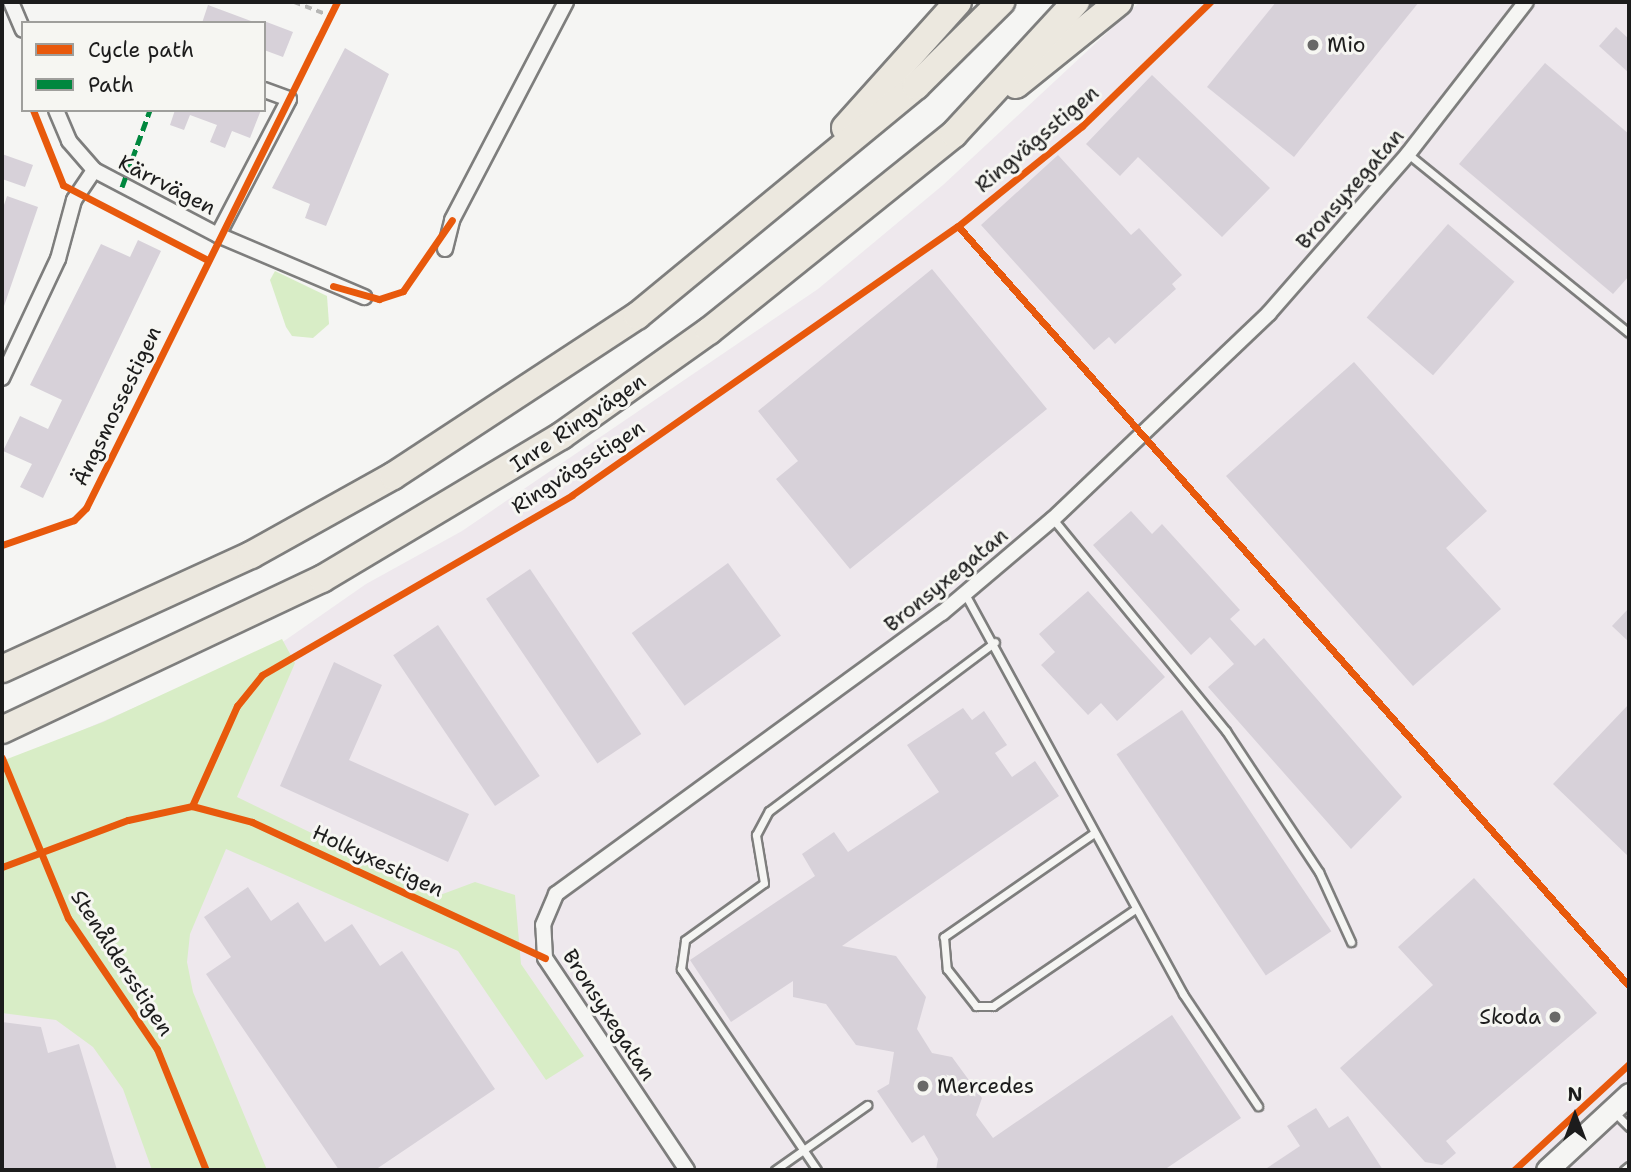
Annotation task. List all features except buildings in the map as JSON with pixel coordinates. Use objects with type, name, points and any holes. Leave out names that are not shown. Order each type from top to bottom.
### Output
[{"type":"highway","points":[[785,195],[958,2]]},
{"type":"highway","points":[[2,669],[239,561],[393,476],[637,316],[916,86],[1001,2]]},
{"type":"highway","name":"Inre Ringvägen","points":[[2,730],[236,624],[551,443],[719,324],[954,134],[1076,2]]},
{"type":"highway","points":[[954,134],[1119,2]]},
{"type":"main road","points":[[1547,1170],[1629,1094]]},
{"type":"street","points":[[11,2],[21,25]]},
{"type":"street","points":[[445,248],[452,220],[566,2]]},
{"type":"street","name":"Bronsyxegatan","points":[[687,1170],[545,958],[547,908],[571,881],[693,799],[965,593],[1053,519],[1249,334],[1408,154],[1526,2]]},
{"type":"street","points":[[218,235],[289,99],[266,91]]},
{"type":"street","name":"Kärrvägen","points":[[57,112],[69,141],[94,170],[218,235],[364,297]]},
{"type":"street","points":[[2,378],[53,270],[74,200],[94,170]]},
{"type":"lane","points":[[1408,154],[1629,333]]},
{"type":"lane","points":[[1053,519],[1226,732],[1319,872],[1351,942]]},
{"type":"lane","points":[[965,593],[995,642],[1135,909],[1258,1106]]},
{"type":"lane","points":[[817,1170],[681,969],[685,940],[764,883],[756,835],[769,811],[995,642]]},
{"type":"lane","points":[[1094,833],[944,937],[947,970],[969,1000],[993,1006],[1135,909]]},
{"type":"lane","points":[[775,1170],[867,1105]]},
{"type":"lane","points":[[1612,1111],[1629,1127]]},
{"type":"lane","points":[[1624,1170],[1629,1166]]},
{"type":"path","points":[[294,2],[330,16]]},
{"type":"path","points":[[324,28],[337,2]]},
{"type":"shaded area","points":[[1140,2],[1629,2],[1629,1170],[2,1170],[2,765],[277,646],[366,584],[462,531],[818,289],[943,185]]},
{"type":"green space","points":[[275,271],[327,296],[329,324],[313,338],[292,336],[286,327],[270,280]]},
{"type":"green space","points":[[282,639],[295,663],[237,797],[440,895],[475,882],[515,895],[521,964],[584,1056],[546,1080],[458,951],[226,849],[190,934],[187,962],[193,992],[267,1170],[152,1170],[123,1089],[93,1047],[56,1020],[2,1013],[2,761],[103,722]]},
{"type":"marked path","points":[[122,187],[149,112]]},
{"type":"cycle path","name":"Ängsmossestigen","points":[[2,545],[74,520],[86,508],[337,2]]},
{"type":"cycle path","name":"Ringvägsstigen","points":[[192,806],[237,706],[262,675],[572,495],[958,226],[1082,126],[1210,2]]},
{"type":"cycle path","points":[[34,112],[63,185],[206,259]]},
{"type":"cycle path","points":[[333,286],[379,299],[403,291],[452,220]]},
{"type":"cycle path","points":[[958,226],[1629,986]]},
{"type":"cycle path","name":"Stenåldersstigen","points":[[2,758],[68,918],[157,1049],[206,1170]]},
{"type":"cycle path","name":"Holkyxestigen","points":[[2,867],[128,820],[192,806],[252,822],[545,958]]},
{"type":"cycle path","points":[[1514,1170],[1629,1064]]},
{"type":"place","name":"Mio","points":[[1313,45]]},
{"type":"place","name":"Skoda","points":[[1555,1017]]},
{"type":"place","name":"Mercedes","points":[[923,1086]]}]
